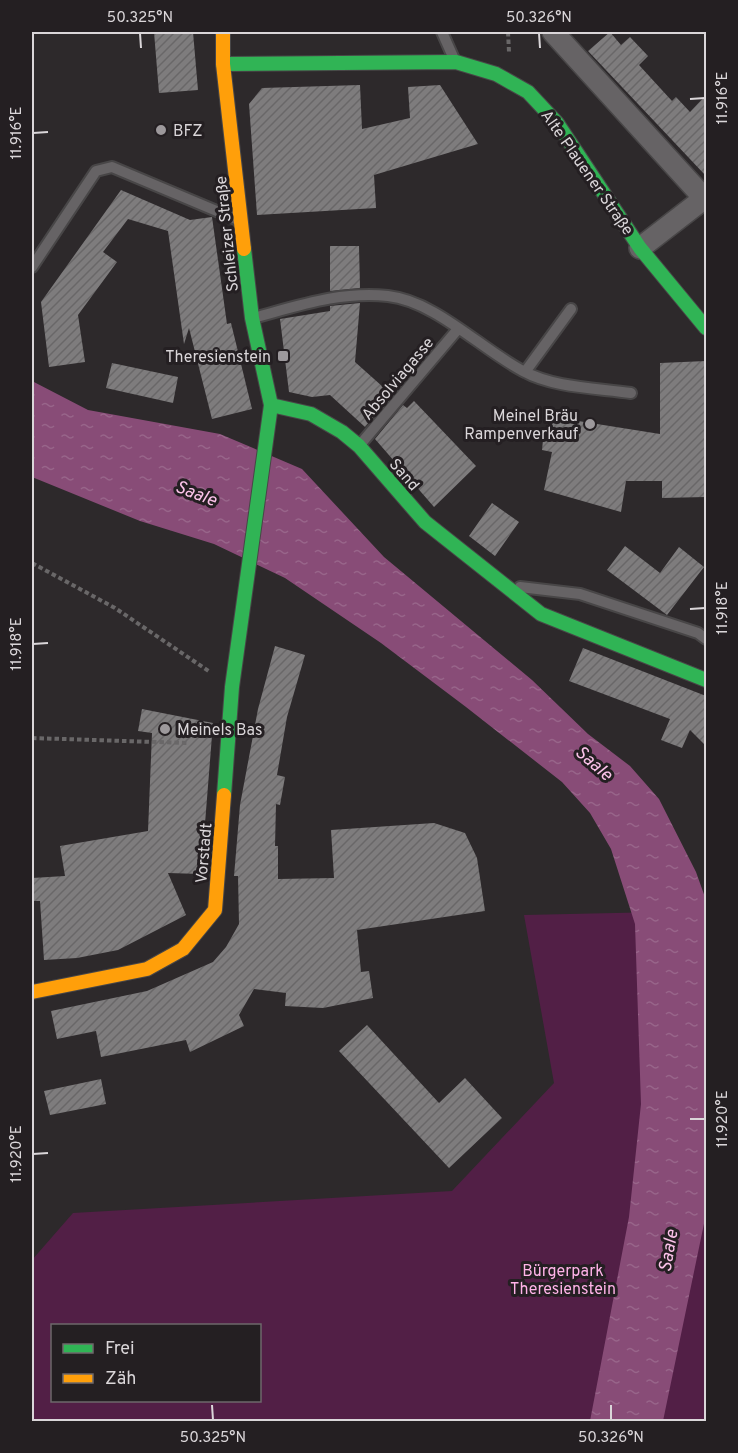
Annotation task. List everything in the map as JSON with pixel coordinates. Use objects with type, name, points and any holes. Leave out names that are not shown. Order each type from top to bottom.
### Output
[{"type":"street","name":"Schleizer Straße","points":[[223,32],[223,64],[252,318],[271,405],[244,591]]},
{"type":"street","points":[[553,32],[705,197],[640,248]]},
{"type":"street","name":"Alte Plauener Straße","points":[[223,64],[456,62],[496,74],[528,92],[557,123],[640,248],[706,328]]},
{"type":"street","name":"Sand","points":[[271,405],[311,414],[342,432],[359,446],[425,522],[541,614],[706,680]]},
{"type":"street","name":"Vorstadt","points":[[32,993],[147,969],[183,949],[215,910],[232,687],[244,591]]},
{"type":"lane","points":[[442,32],[456,62]]},
{"type":"lane","points":[[32,267],[96,171],[112,167],[241,221]]},
{"type":"lane","name":"Absolviagasse","points":[[252,318],[338,295],[389,296],[414,303],[525,372],[562,384],[631,393]]},
{"type":"lane","points":[[525,372],[571,309]]},
{"type":"lane","name":"Absolviagasse","points":[[359,446],[458,329]]},
{"type":"lane","points":[[505,585],[580,594],[698,633],[706,639]]},
{"type":"path","points":[[32,563],[115,608],[232,687]]},
{"type":"path","points":[[32,738],[187,743]]},
{"type":"green space","name":"Bürgerpark Theresienstein","points":[[706,911],[706,1421],[32,1422],[32,1260],[73,1213],[452,1191],[554,1083],[524,915]]},
{"type":"water","name":"Saale","points":[[32,381],[88,410],[220,434],[302,469],[384,557],[532,680],[588,734],[630,766],[659,799],[696,872],[706,900],[706,1214],[663,1421],[590,1421],[629,1217],[641,1104],[635,924],[611,849],[590,813],[562,782],[466,707],[381,643],[285,578],[214,544],[140,521],[32,477]]},
{"type":"building","points":[[154,32],[193,32],[198,90],[159,93]]},
{"type":"building","points":[[610,32],[621,45],[630,37],[648,56],[639,65],[672,101],[676,97],[690,112],[706,95],[706,176],[588,51]]},
{"type":"building","points":[[360,85],[362,129],[410,118],[408,87],[440,85],[478,144],[374,175],[376,208],[257,215],[249,104],[262,88]]},
{"type":"building","points":[[121,190],[190,220],[212,217],[227,324],[231,323],[252,409],[212,419],[189,328],[184,344],[168,231],[128,219],[103,252],[117,262],[78,315],[85,362],[49,367],[41,302]]},
{"type":"building","points":[[330,246],[359,246],[360,288],[330,291]]},
{"type":"building","points":[[360,303],[355,362],[392,395],[365,427],[330,395],[312,397],[289,392],[280,319],[330,311],[330,306]]},
{"type":"building","points":[[706,361],[706,497],[662,498],[662,481],[626,481],[621,512],[544,490],[552,452],[542,450],[544,430],[553,417],[660,434],[660,363]]},
{"type":"building","points":[[112,363],[178,377],[173,403],[106,388]]},
{"type":"building","points":[[414,401],[476,466],[434,507],[375,439],[403,405],[407,408]]},
{"type":"building","points":[[492,503],[519,522],[495,556],[469,536]]},
{"type":"building","points":[[625,546],[660,573],[679,547],[704,567],[667,615],[607,570]]},
{"type":"building","points":[[275,646],[305,655],[287,717],[277,775],[285,777],[280,805],[276,804],[275,846],[278,846],[278,879],[334,878],[331,830],[434,823],[465,833],[477,858],[485,911],[357,930],[361,972],[369,971],[373,998],[323,1008],[285,1006],[286,993],[254,989],[239,1015],[244,1026],[190,1052],[186,1040],[101,1057],[96,1031],[57,1039],[51,1011],[147,991],[213,962],[226,947],[239,924],[238,876],[234,876],[240,805],[258,709]]},
{"type":"building","points":[[583,648],[706,696],[706,746],[690,730],[682,748],[661,740],[670,719],[569,681]]},
{"type":"building","points":[[142,709],[213,723],[201,874],[168,873],[186,915],[118,950],[77,958],[44,960],[40,901],[33,901],[32,878],[65,876],[60,846],[148,831],[152,733],[138,731]]},
{"type":"building","points":[[367,1025],[439,1103],[465,1078],[502,1118],[449,1168],[339,1051]]},
{"type":"building","points":[[101,1079],[106,1104],[50,1115],[44,1091]]},
{"type":"traffic: fast","points":[[223,64],[456,62],[496,74],[528,92],[557,123],[640,248],[706,328]]},
{"type":"traffic: fast","points":[[224,795],[232,687],[271,405],[252,318],[244,249]]},
{"type":"traffic: fast","points":[[271,405],[311,414],[342,432],[359,446],[425,522],[541,614],[706,680]]},
{"type":"traffic: slow","points":[[223,32],[223,64],[244,249]]},
{"type":"traffic: slow","points":[[32,992],[147,969],[183,949],[215,910],[224,795]]},
{"type":"place","name":"BFZ","points":[[161,130]]},
{"type":"place","name":"Theresienstein","points":[[283,356]]},
{"type":"place","name":"Meinel Bräu Rampenverkauf","points":[[590,424]]},
{"type":"place","name":"Meinels Bas","points":[[165,729]]}]
